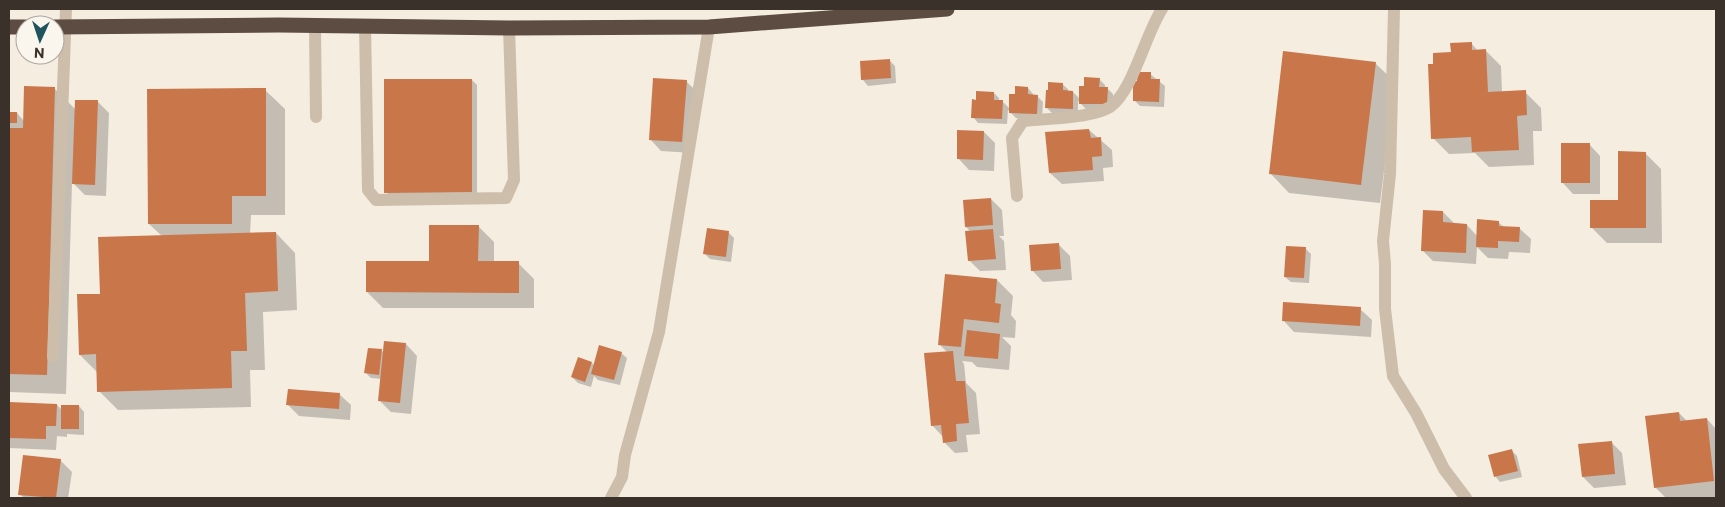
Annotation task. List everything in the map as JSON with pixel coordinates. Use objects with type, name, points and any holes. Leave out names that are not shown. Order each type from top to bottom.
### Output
[{"type":"highway","points":[[65,27],[365,25],[509,28],[709,27],[947,9]]},
{"type":"street","points":[[1017,196],[1012,138],[1016,129],[1023,121],[1091,114],[1109,107],[1125,90],[1154,21],[1162,9]]},
{"type":"street","points":[[1394,9],[1390,174],[1383,241],[1385,309],[1393,376],[1416,413],[1444,469],[1466,498]]},
{"type":"street","points":[[365,25],[368,190],[376,200],[506,198],[514,180],[509,28]]},
{"type":"street","points":[[314,26],[316,117]]},
{"type":"street","points":[[611,498],[622,477],[625,455],[659,332],[709,27]]},
{"type":"street","points":[[53,357],[59,65]]},
{"type":"building","points":[[1472,42],[1472,50],[1486,49],[1488,92],[1526,90],[1527,115],[1517,116],[1519,150],[1472,152],[1471,137],[1431,139],[1428,64],[1433,64],[1433,53],[1451,52],[1450,43]]},
{"type":"building","points":[[1283,51],[1376,62],[1361,185],[1269,174]]},
{"type":"building","points":[[890,59],[891,78],[861,80],[860,61]]},
{"type":"building","points":[[1138,72],[1151,72],[1151,79],[1160,79],[1159,102],[1133,101],[1133,82],[1137,81]]},
{"type":"building","points":[[1084,77],[1100,78],[1099,87],[1108,87],[1107,104],[1079,104],[1079,86],[1084,86]]},
{"type":"building","points":[[653,78],[687,80],[682,142],[649,140]]},
{"type":"building","points":[[384,79],[472,79],[472,192],[384,193]]},
{"type":"building","points":[[1048,82],[1063,83],[1063,90],[1073,91],[1073,109],[1045,108]]},
{"type":"building","points":[[24,86],[55,87],[47,375],[9,374],[9,128],[23,128]]},
{"type":"building","points":[[1015,86],[1028,87],[1028,94],[1038,95],[1037,114],[1009,113],[1009,94],[1015,94]]},
{"type":"building","points":[[266,88],[266,196],[232,196],[232,224],[148,224],[147,89]]},
{"type":"building","points":[[976,91],[994,92],[994,100],[1003,100],[1002,119],[971,118],[972,99],[976,100]]},
{"type":"building","points":[[75,100],[98,100],[95,185],[72,184]]},
{"type":"building","points":[[9,112],[17,112],[17,123],[9,123]]},
{"type":"building","points":[[1089,129],[1091,138],[1101,137],[1102,156],[1092,157],[1093,170],[1049,173],[1045,132]]},
{"type":"building","points":[[957,130],[984,131],[983,160],[957,159]]},
{"type":"building","points":[[1561,143],[1590,143],[1590,183],[1561,183]]},
{"type":"building","points":[[1618,151],[1646,152],[1646,228],[1590,228],[1590,200],[1618,200]]},
{"type":"building","points":[[991,198],[993,225],[965,227],[963,200]]},
{"type":"building","points":[[1423,210],[1443,211],[1443,222],[1467,224],[1466,253],[1421,251]]},
{"type":"building","points":[[1477,219],[1499,221],[1499,226],[1520,227],[1519,242],[1498,241],[1498,248],[1476,247]]},
{"type":"building","points":[[429,225],[479,225],[478,261],[519,261],[519,293],[366,292],[366,261],[429,261]]},
{"type":"building","points":[[707,228],[729,231],[726,257],[703,254]]},
{"type":"building","points":[[993,229],[996,259],[968,261],[965,231]]},
{"type":"building","points":[[276,232],[278,291],[245,293],[247,351],[231,351],[232,388],[97,392],[96,354],[79,355],[77,294],[100,294],[98,237]]},
{"type":"building","points":[[1059,243],[1061,269],[1031,271],[1029,245]]},
{"type":"building","points":[[1286,246],[1306,247],[1304,278],[1284,277]]},
{"type":"building","points":[[945,274],[997,279],[995,303],[1001,304],[999,323],[964,319],[961,347],[938,345]]},
{"type":"building","points":[[1283,302],[1361,307],[1360,326],[1282,321]]},
{"type":"building","points":[[967,330],[1000,334],[998,359],[964,356]]},
{"type":"building","points":[[384,341],[406,343],[400,403],[378,401]]},
{"type":"building","points":[[599,345],[622,352],[614,380],[591,374]]},
{"type":"building","points":[[368,348],[382,349],[379,375],[364,373]]},
{"type":"building","points":[[953,351],[956,381],[965,381],[969,423],[956,424],[957,441],[943,443],[941,425],[931,426],[924,353]]},
{"type":"building","points":[[578,357],[592,362],[585,382],[571,377]]},
{"type":"building","points":[[288,389],[340,393],[339,409],[286,405]]},
{"type":"building","points":[[9,402],[57,404],[56,426],[46,426],[46,439],[9,438]]},
{"type":"building","points":[[61,405],[79,405],[79,429],[61,429]]},
{"type":"building","points":[[1679,412],[1680,421],[1707,418],[1714,481],[1654,488],[1645,416]]},
{"type":"building","points":[[1612,441],[1615,474],[1582,477],[1578,444]]},
{"type":"building","points":[[1512,449],[1518,471],[1494,477],[1488,455]]},
{"type":"building","points":[[23,455],[61,459],[56,498],[18,495]]}]
